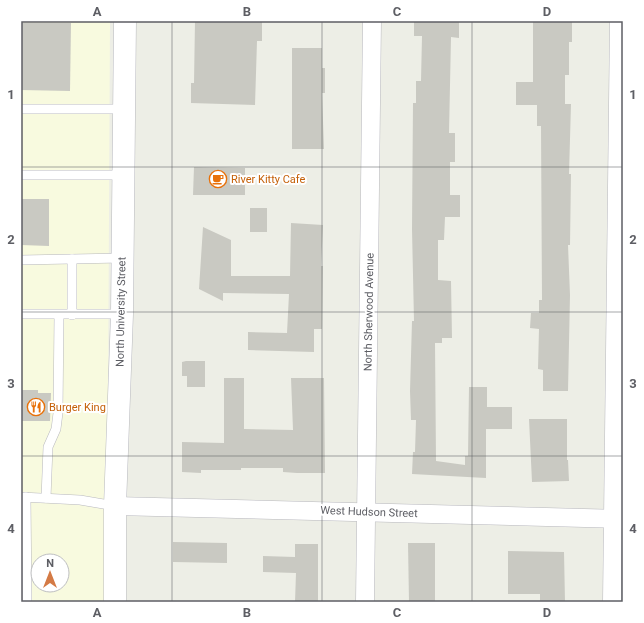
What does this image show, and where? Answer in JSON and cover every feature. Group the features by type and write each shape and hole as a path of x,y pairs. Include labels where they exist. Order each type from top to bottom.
{"main road":[{"name":"North University Street","path":"115,602 115,506 122,314 125,21"}],"street":[{"name":"North Sherwood Avenue","path":"365,602 372,21"},
{"path":"612,602 619,519 619,21"},
{"name":"West Hudson Street","path":"115,506 619,519"}],"lane":[{"path":"21,109 124,110"},
{"path":"21,175 123,175"},
{"path":"21,260 122,258"},
{"path":"72,259 72,315"},
{"path":"21,314 122,314"},
{"path":"46,498 48,447 56,429 58,413 59,315"},
{"path":"27,602 24,497 80,500 115,506"}],"shaded area":[{"path":"21,21 110,21 107,602 21,602"}],"building":[{"path":"195,21 262,21 262,41 257,41 255,105 191,103 191,83 194,83"},
{"path":"414,21 459,21 459,38 451,37 449,133 455,133 455,162 450,162 450,195 460,195 460,217 445,217 444,240 438,240 438,280 451,281 452,338 442,338 442,343 435,343 436,461 465,465 465,456 468,456 469,387 487,387 487,407 512,407 512,429 486,429 486,478 412,474 413,452 415,452 416,420 411,420 410,391 412,321 414,321 412,229 413,103 416,103 416,81 421,81 422,36 414,36"},
{"path":"533,21 572,22 572,42 569,42 569,75 565,75 565,104 571,104 569,174 571,174 570,245 568,245 570,295 568,391 543,391 543,370 538,369 539,329 530,328 531,313 539,313 539,300 542,300 541,126 537,126 537,105 516,105 516,82 533,82"},
{"path":"21,23 71,23 70,91 21,90"},
{"path":"292,48 322,48 322,68 325,68 325,93 322,93 324,149 292,149"},
{"path":"194,167 245,168 245,195 193,195"},
{"path":"21,199 49,199 49,246 21,245"},
{"path":"250,208 267,208 267,232 250,232"},
{"path":"291,223 323,225 321,266 323,266 322,329 314,329 314,352 248,350 248,332 287,333 289,294 223,293 223,301 199,289 203,227 231,240 231,276 290,276"},
{"path":"205,361 205,387 187,387 187,376 182,376 182,362"},
{"path":"224,378 244,378 244,429 293,430 291,378 324,378 325,473 283,472 283,468 201,470 201,473 182,472 182,442 224,443"},
{"name":"Burger King","path":"21,390 38,390 38,393 51,393 50,421 21,421"},
{"path":"529,419 567,419 567,460 569,481 532,482"},
{"path":"173,542 227,543 227,563 173,562"},
{"path":"408,543 435,543 435,602 409,602"},
{"path":"295,544 318,544 318,602 295,602 296,573 263,572 263,556 295,557"},
{"path":"508,551 564,552 565,602 540,602 540,594 508,594"}],"place":[{"name":"River Kitty Cafe","path":"218,179"},
{"name":"Burger King","path":"36,407"}]}
